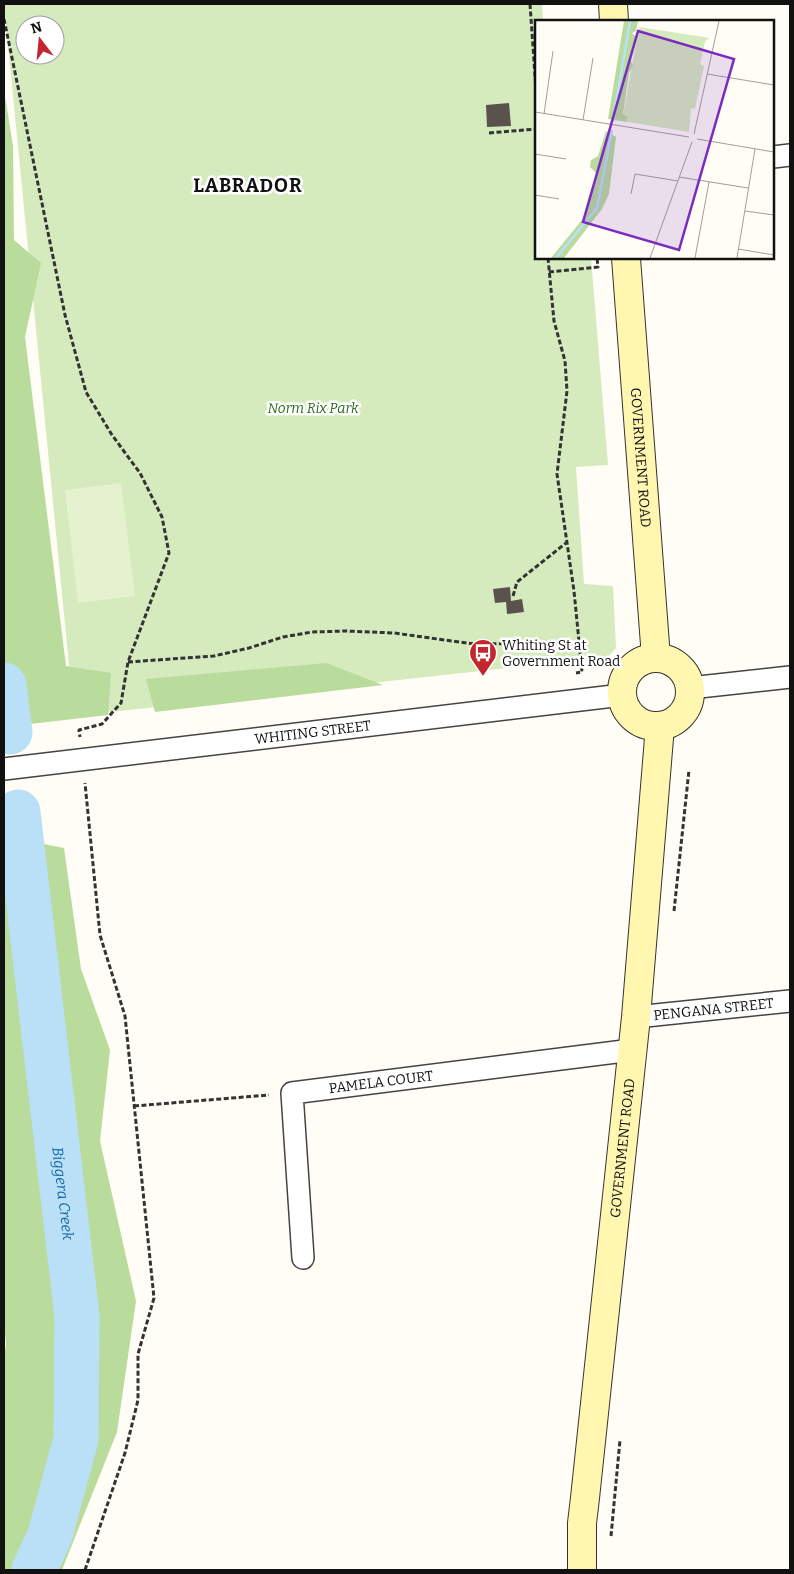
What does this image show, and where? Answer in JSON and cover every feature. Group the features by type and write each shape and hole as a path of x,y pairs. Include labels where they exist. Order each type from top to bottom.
{"main road":[{"path":"613,4 614,20"},
{"name":"GOVERNMENT ROAD","path":"626,259 656,658"},
{"path":"656,658 668,660 679,666 686,676 690,688 689,701 683,713 673,722 660,726 639,722 625,706 622,695 623,684 635,665 645,660 656,658"},
{"name":"GOVERNMENT ROAD","path":"582,1570 582,1523 636,1018 660,726"}],"street":[{"path":"774,157 790,155"},
{"path":"690,688 790,677"},
{"name":"WHITING STREET","path":"4,769 622,695"},
{"name":"PENGANA STREET","path":"636,1018 790,1001"},
{"name":"PAMELA COURT","path":"292,1093 632,1050"},
{"path":"292,1093 304,1258"}],"path":[{"path":"530,4 535,76"},
{"path":"4,19 65,315 86,392 112,435 140,473 162,517 169,553 128,662 121,703 102,724 80,730 80,738"},
{"path":"489,133 535,129"},
{"path":"548,259 554,321 565,361 567,392 557,474 574,591 582,672 576,673"},
{"path":"549,272 598,267 597,259"},
{"path":"514,596 517,582 566,543"},
{"path":"128,662 214,656 249,648 283,637 312,632 394,633 474,644 578,643"},
{"path":"84,1570 125,1453 138,1400 138,1354 154,1298 125,1016 100,935 85,781"},
{"path":"134,1106 292,1093"}],"green space":[{"name":"Norm Rix Park","path":"4,4 542,4 543,20 535,20 535,259 591,259 608,465 576,467 584,584 613,586 616,648 608,657 74,716"},
{"path":"4,90 13,146 14,240 41,263 25,337 66,666 111,673 108,715 4,727"},
{"path":"121,483 135,596 78,603 65,490"},
{"path":"326,663 383,685 155,712 146,679"},
{"path":"4,836 64,848 81,969 110,1050 100,1141 136,1301 117,1432 62,1570 4,1570 4,1356 6,1345 4,1321"}],"building":[{"path":"509,103 511,126 487,127 486,105"},
{"path":"510,587 511,601 522,599 524,612 507,614 506,602 495,603 493,589"}],"waterway":[{"name":"Biggera Creek","path":"4,685 10,732"},
{"name":"Biggera Creek","path":"18,812 77,1316 76,1439 50,1535 34,1570"}],"place":[{"name":"Whiting St at Government Road","path":"483,677"}],"district":[{"name":"LABRADOR","path":"248,185"}]}
